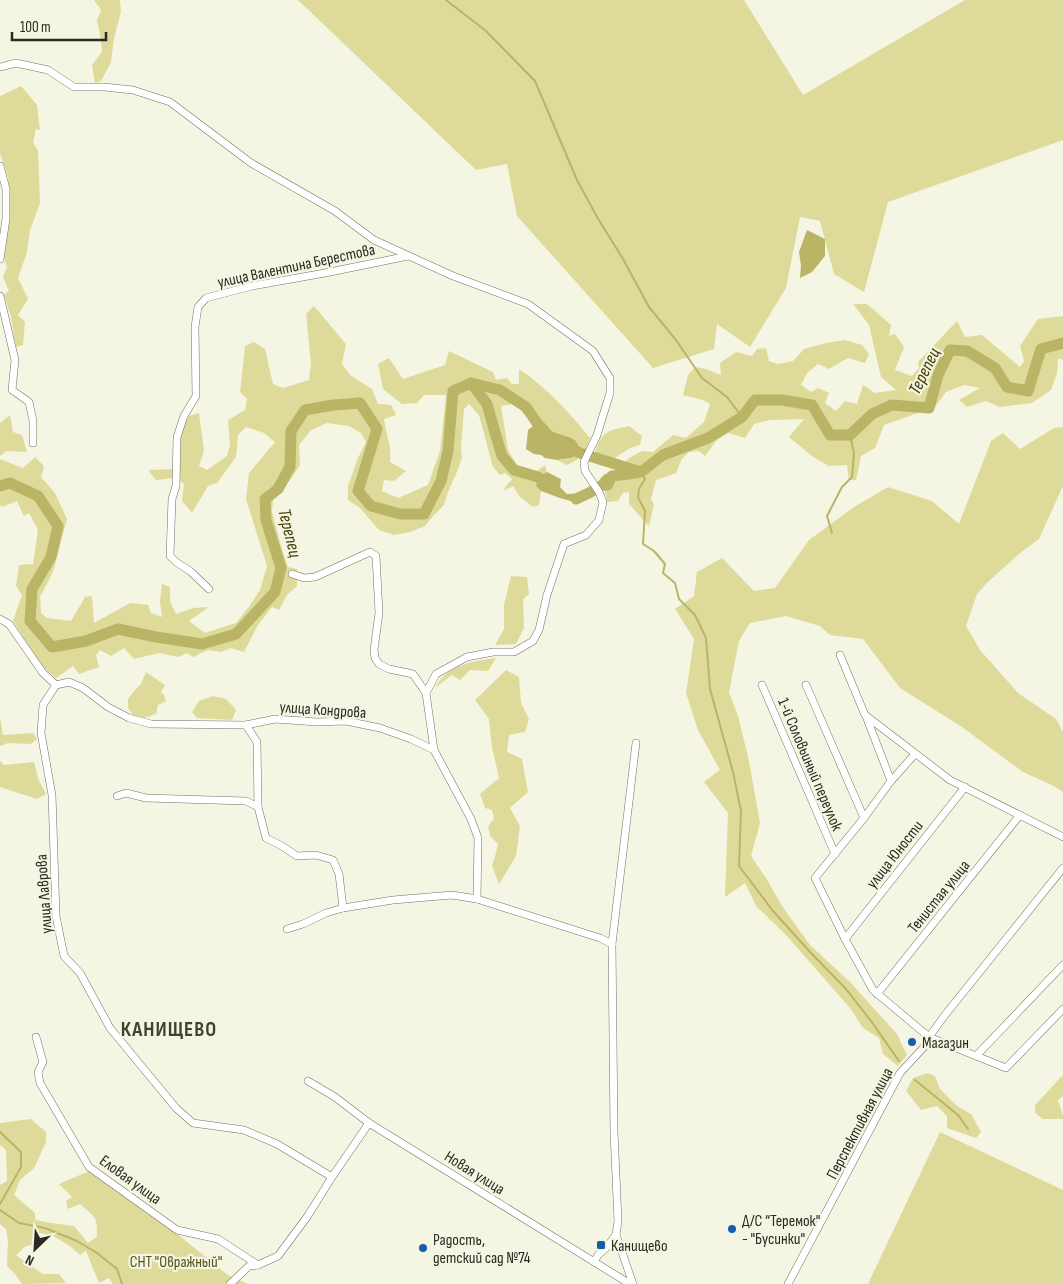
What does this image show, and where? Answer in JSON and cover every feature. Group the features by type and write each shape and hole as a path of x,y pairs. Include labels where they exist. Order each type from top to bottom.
{"street":[{"path":"0,67 16,63 48,70 74,87 104,87 133,90 170,102 251,163 335,211 374,240 453,276 528,304 593,351 610,378 610,393 584,462 585,472 604,502 599,520 586,535 564,544 547,595 539,630 532,642 514,652 493,652 466,657 436,674 426,693"},
{"path":"0,166 6,189 6,219 0,259"},
{"name":"улица Валентина Берестова","path":"209,589 170,556 172,498 176,486 177,437 184,416 196,396 195,327 198,307 206,298 252,286 408,256"},
{"path":"0,296 15,360 12,390 29,402 33,421 33,444"},
{"path":"292,574 304,578 315,577 370,552 376,556 379,612 374,650 375,658 379,664 390,669 413,674 426,693 434,750 471,819 478,838 477,899"},
{"path":"0,619 9,624 43,673 56,685"},
{"path":"840,655 891,781"},
{"name":"улица Кондрова","path":"56,685 69,682 83,688 108,707 129,718 151,724 246,725 275,719 317,722 346,721 380,728 411,739 434,750"},
{"name":"улица Лаврова","path":"56,685 42,705 41,733 52,795 56,916 64,956 80,973 110,1028 176,1108 193,1123 244,1130 277,1144 332,1177"},
{"name":"1-й Соловьиный переулок","path":"762,685 835,854"},
{"path":"806,685 864,818"},
{"path":"865,715 950,780 1063,837"},
{"path":"246,725 258,742 258,807 266,838 297,856 316,855 333,860 339,874 343,908"},
{"path":"633,1284 616,1235 618,1221 614,1132 612,944 636,743"},
{"path":"915,754 891,781 864,818 815,878 873,990 929,1037 1006,1068 1063,1008"},
{"name":"улица Юности","path":"845,939 965,787"},
{"path":"116,796 126,793 146,798 246,801 258,807"},
{"name":"Тенистая улица","path":"877,994 1020,815"},
{"name":"Перспективная улица","path":"788,1284 900,1073 924,1047 945,1015 1063,868"},
{"path":"288,929 343,908 393,900 452,895 477,899 600,938 612,944"},
{"path":"976,1056 1063,965"},
{"name":"Еловая улица","path":"36,1037 43,1062 38,1072 40,1084 89,1167 177,1230 218,1239 258,1265"},
{"name":"Новая улица","path":"308,1081 334,1097 369,1123 630,1284"},
{"path":"230,1284 250,1266 258,1265 278,1256 307,1217 369,1123"},
{"path":"594,1262 616,1235"}],"green space":[{"path":"94,0 120,0 121,12 114,38 111,62 101,81 95,83 92,65 102,52 97,20 101,10"},
{"path":"298,0 744,0 803,95 965,0 1063,0 1063,140 888,202 864,292 834,274 820,221 800,217 786,288 750,347 717,324 714,349 653,368 517,216 507,164 476,170"},
{"path":"21,86 37,105 40,130 36,129 33,142 38,151 40,203 30,230 27,252 18,278 28,299 18,315 25,322 23,345 16,347 11,317 4,295 9,291 3,277 7,267 3,256 10,218 8,177 0,153 0,96"},
{"path":"853,304 867,304 891,325 889,336 895,334 904,347 895,370 912,376 919,368 918,362 957,321 965,337 982,335 1020,367 1024,361 1020,346 1038,319 1063,316 1063,360 1058,358 1057,373 1051,390 1032,403 1000,407 986,401 967,407 959,400 980,388 964,385 946,392 935,407 884,425 875,448 861,456 856,480 849,480 847,465 829,466 813,457 789,437 804,419 770,420 754,424 745,438 728,433 716,441 705,456 699,451 689,452 682,459 676,473 656,480 651,499 654,504 649,526 629,504 629,492 623,493 618,501 607,502 605,491 611,490 616,471 629,458 642,451 653,452 673,435 686,438 704,422 710,404 700,399 683,395 688,375 695,367 721,375 720,363 736,352 752,356 757,349 766,348 769,361 778,364 793,361 804,349 845,340 862,345 869,354 865,363 848,358 829,369 818,364 807,373 801,385 811,392 818,388 829,393 825,403 836,411 845,401 857,404 863,385 875,393 896,390 881,377 869,325"},
{"path":"314,306 346,344 342,364 350,375 372,389 378,404 391,405 396,415 384,419 390,446 390,462 406,471 394,481 384,480 382,491 398,498 428,485 440,451 446,395 424,395 417,403 402,404 383,389 378,364 389,358 403,379 445,365 449,351 493,372 496,380 507,378 512,384 519,384 519,369 557,401 590,438 584,452 580,457 567,465 557,460 569,459 574,439 553,432 545,424 531,422 513,404 501,406 508,450 517,465 537,471 545,465 547,472 538,477 536,486 541,491 539,505 533,507 520,497 513,486 503,491 512,479 505,473 500,475 493,467 479,415 469,404 464,409 462,458 444,505 425,526 410,532 394,535 379,530 360,508 348,500 348,486 366,442 361,433 349,426 327,423 311,430 299,445 300,465 273,501 272,512 288,567 297,569 297,586 287,595 279,610 272,607 258,625 244,652 231,648 221,652 208,650 193,657 187,653 178,657 159,653 134,659 124,648 111,656 100,650 96,655 99,667 79,674 73,666 56,678 42,666 13,621 22,595 16,586 19,565 33,564 38,530 29,513 24,516 17,501 2,507 0,505 0,459 23,468 35,457 44,466 41,477 55,493 67,519 53,572 40,597 41,613 47,618 71,621 85,597 92,596 94,623 130,603 148,605 151,613 162,617 160,602 162,584 170,587 170,601 176,614 193,608 209,607 189,621 205,633 236,623 260,590 267,566 246,499 249,473 275,442 264,433 246,427 238,435 236,457 217,483 208,486 192,513 182,501 184,484 175,478 156,480 148,470 175,469 182,428 189,416 199,413 204,451 199,466 207,470 227,456 230,444 228,420 245,410 247,399 240,392 245,346 254,342 265,349 273,384 283,388 309,380 311,363 306,314"},
{"path":"10,415 13,432 22,435 27,452 6,451 0,456 0,423"},
{"path":"629,426 642,436 640,445 630,448 602,466 594,462 597,446 601,438 612,430"},
{"path":"1063,427 1063,486 1039,539 1020,553 977,594 966,626 980,650 1018,693 1056,719 1063,732 1063,792 1023,772 962,727 900,688 863,639 830,635 820,626 786,616 750,623 739,641 729,692 738,716 749,761 760,823 751,856 782,906 810,945 850,982 897,1034 907,1055 898,1066 883,1054 879,1038 863,1028 850,1008 785,934 756,906 745,883 725,897 728,813 704,782 720,770 698,730 686,693 694,639 675,609 694,596 697,572 722,558 754,591 775,588 809,540 854,507 888,487 932,501 959,524 991,441 1003,433 1020,449 1054,428"},
{"path":"511,576 527,577 529,594 523,599 524,628 516,644 495,645 504,629 504,605"},
{"path":"496,658 488,671 470,670 460,680 452,675 435,688 440,680 453,669 469,663"},
{"path":"506,670 519,677 521,703 529,719 525,732 509,735 507,752 522,759 528,792 510,808 520,826 516,856 499,884 492,866 498,844 490,836 488,827 494,818 492,810 485,808 480,794 499,778 492,747 489,719 475,700"},
{"path":"146,672 165,685 161,692 166,701 158,705 156,714 144,718 133,715 128,708 128,699 141,684"},
{"path":"213,696 226,699 236,710 232,720 197,718 192,712 199,701"},
{"path":"0,717 3,735 33,733 37,739 31,744 8,743 0,746"},
{"path":"0,761 4,765 34,762 39,781 46,794 37,799 0,787"},
{"path":"928,1073 935,1076 940,1089 957,1106 971,1114 981,1132 976,1138 947,1128 947,1116 937,1106 921,1110 906,1091 913,1078"},
{"path":"1063,1075 1063,1096 1058,1100 1063,1119 1043,1119 1035,1113 1035,1105"},
{"name":"СНТ \"Овражный\"","path":"31,1119 46,1132 46,1142 34,1168 20,1180 14,1195 35,1213 35,1220 74,1226 88,1243 97,1237 97,1225 94,1218 80,1204 68,1209 66,1201 72,1197 59,1184 89,1171 145,1208 228,1275 248,1284 113,1284 109,1278 99,1283 86,1251 80,1255 70,1246 53,1236 36,1232 32,1245 26,1246 16,1255 43,1274 59,1274 66,1283 22,1284 7,1266 8,1241 6,1229 0,1224 0,1185 7,1181 6,1150 0,1145 0,1123"},
{"path":"940,1132 1063,1190 1063,1284 868,1284"}],"shaded area":[{"path":"807,230 825,239 825,256 812,272 800,278 799,252"},
{"path":"537,423 545,424 553,431 575,440 580,453 571,458 557,460 545,458 526,449 528,430"},
{"path":"547,472 561,479 560,487 567,494 589,493 585,501 574,502 541,491 536,486 538,477"},
{"path":"605,474 612,476 615,482 611,490 605,491 599,483"}],"waterway":[{"path":"446,0 486,31 535,81 577,180 649,307 676,340 702,378 727,397 742,417"},
{"name":"Терепец","path":"568,447 580,453 641,472 663,455 708,438 742,417 755,400 782,400 812,405 830,435 850,435 872,414 892,405 929,408 938,375 950,350 967,351 995,368 1007,387 1028,391 1041,349 1063,343"},
{"name":"Терепец","path":"471,383 487,404 502,456 514,470 538,477 549,486"},
{"name":"Терепец","path":"0,486 10,483 38,496 58,526 51,557 32,589 30,621 52,647 86,641 118,629 202,644 236,634 275,592 281,568 266,520 265,499 278,489 290,467 291,431 305,410 360,403 377,429 358,491 371,506 400,514 424,514 441,481 448,451 453,391 471,383 500,390 526,407 546,433"},
{"path":"832,533 827,516 842,487 852,477 854,453 850,435"},
{"path":"641,472 645,479 639,489 638,497 645,511 643,544 654,551 665,564 663,573 675,583 679,599 695,615 706,638 710,689 733,772 741,811 739,866 773,911 846,989 899,1061"},
{"name":"Терепец","path":"576,499 601,486 612,476 636,473"},
{"path":"915,1080 958,1115 968,1129"},
{"path":"0,1132 21,1152 21,1167 0,1204"},
{"path":"0,1210 19,1223 45,1228 77,1241 97,1253 117,1269 122,1284"}],"place":[{"name":"Магазин","path":"912,1042"},
{"name":"Д/С “Теремок\" - \"Бусинки\"","path":"732,1229"},
{"name":"Канищево","path":"601,1245"},
{"name":"Радость, детский сад №74","path":"423,1248"}],"district":[{"name":"КАНИЩЕВО","path":"169,1029"}]}
